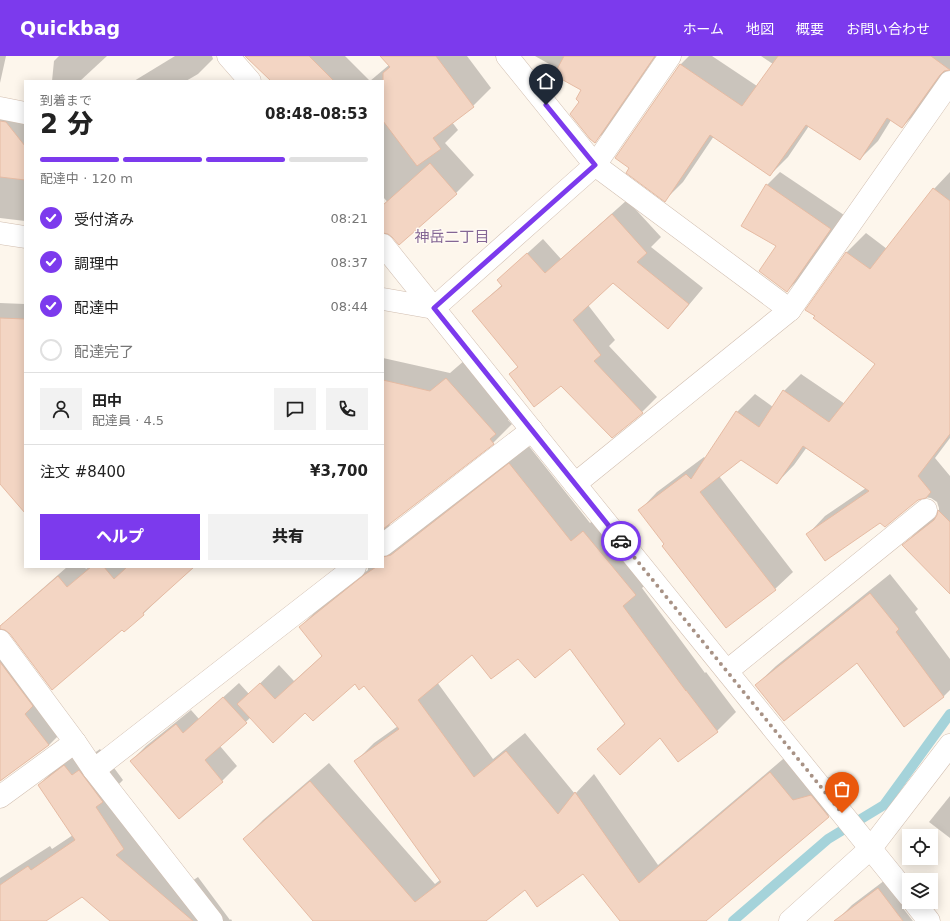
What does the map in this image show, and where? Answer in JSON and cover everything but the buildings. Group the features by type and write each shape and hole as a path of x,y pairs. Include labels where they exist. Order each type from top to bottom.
{"street":[{"path":"228,56 249,80"},
{"path":"507,56 595,165 790,310"},
{"path":"434,308 595,165 670,56"},
{"path":"575,484 790,310 950,82"},
{"path":"0,108 24,113"},
{"path":"0,233 24,237"},
{"path":"384,246 902,887"},
{"path":"384,299 434,308"},
{"path":"384,544 532,430"},
{"path":"727,671 926,510"},
{"path":"94,770 354,568"},
{"path":"0,641 94,770 212,921"},
{"path":"0,797 75,742"},
{"path":"790,921 871,848 950,744"},
{"path":"920,909 929,921"}],"waterway":[{"path":"733,921 828,839 884,805 950,714"}],"way so far":[{"path":"621,541 842,813"}],"district":[{"name":"神岳二丁目","path":"452,237"}],"route":[{"path":"546,105 595,165 434,308 621,541"}]}
